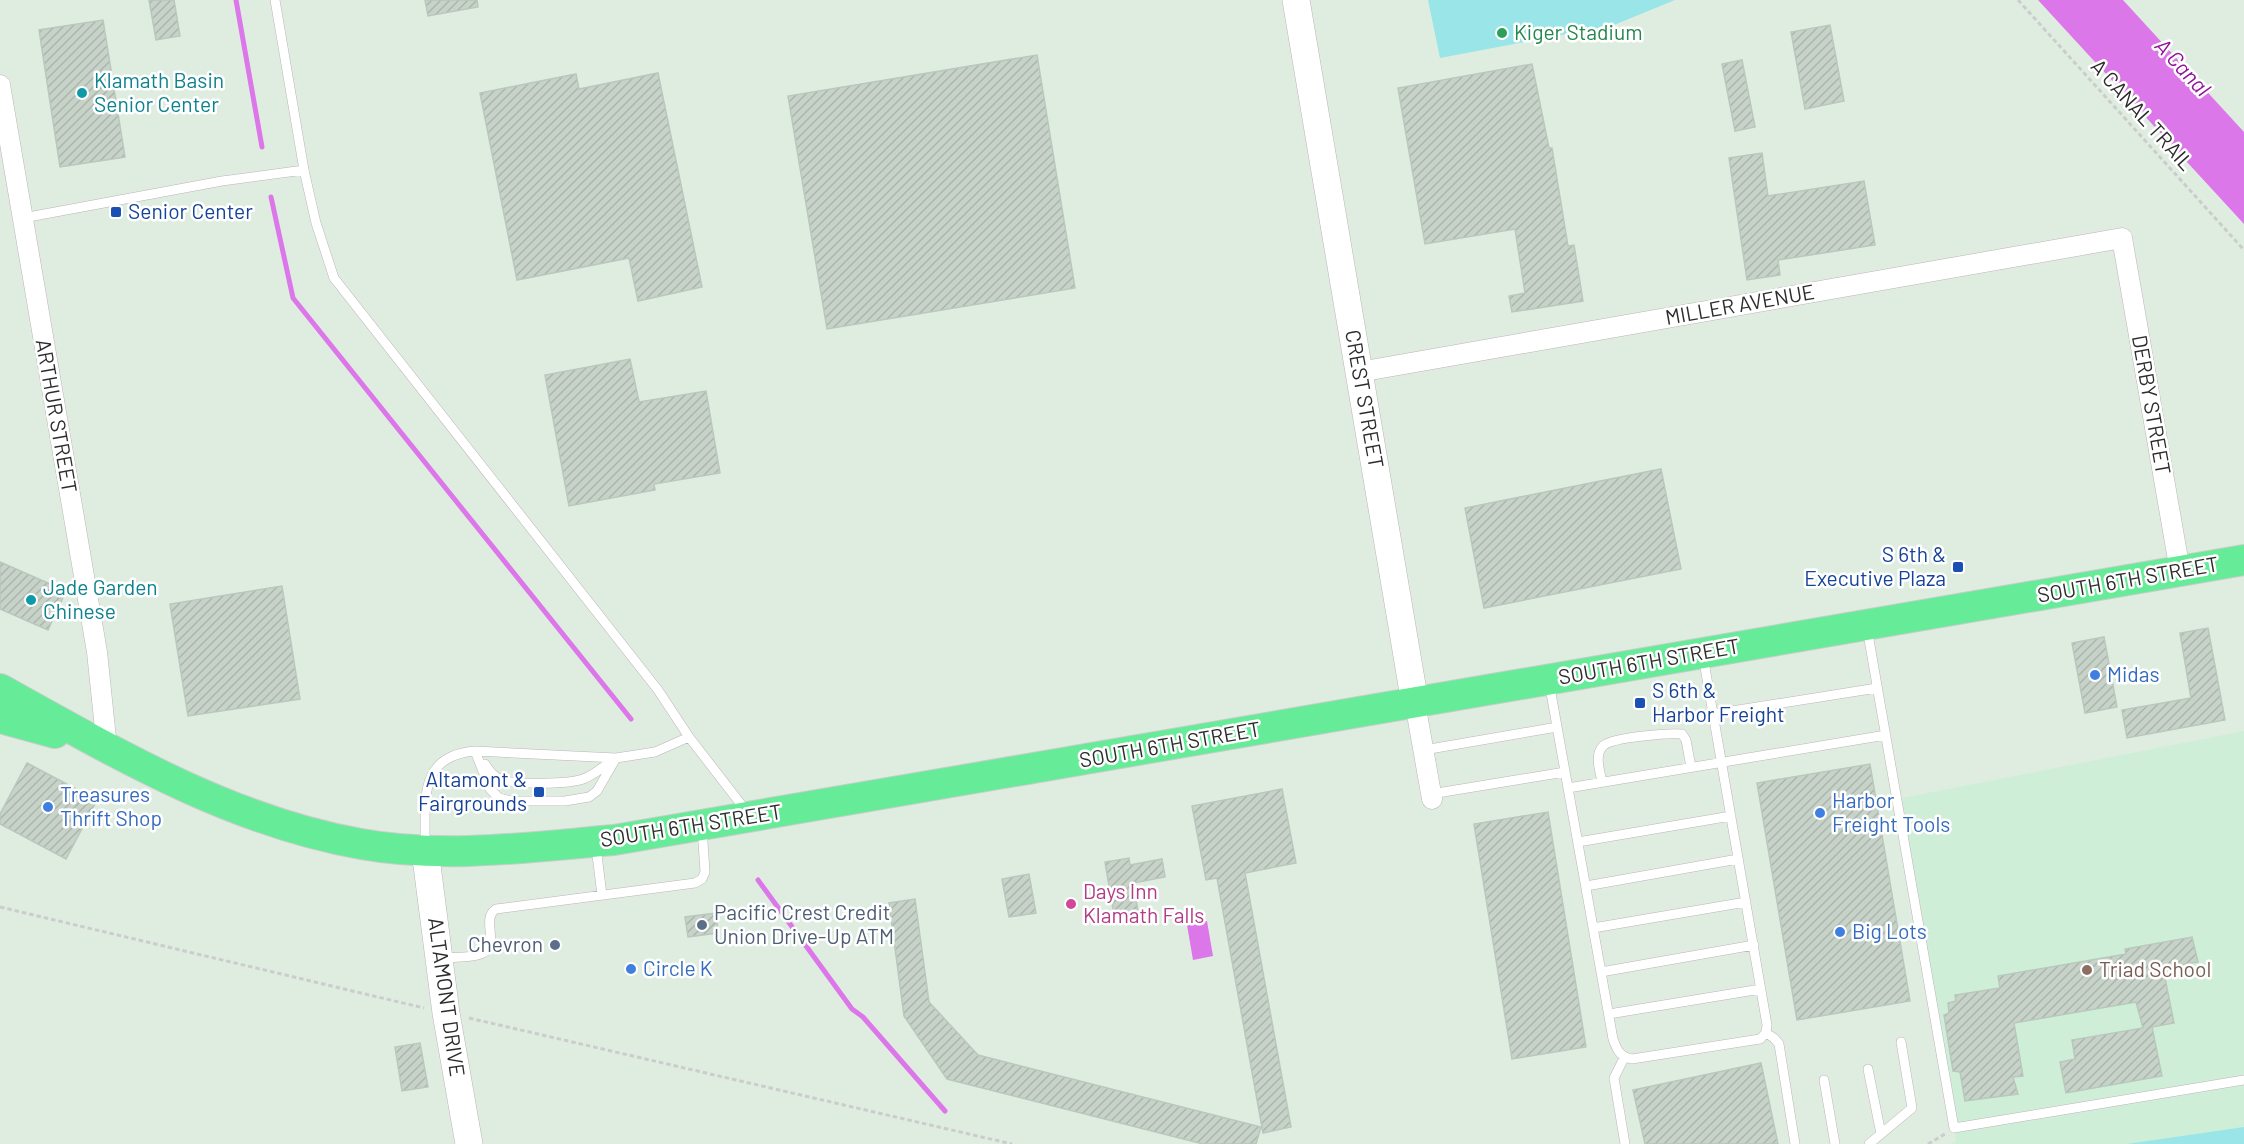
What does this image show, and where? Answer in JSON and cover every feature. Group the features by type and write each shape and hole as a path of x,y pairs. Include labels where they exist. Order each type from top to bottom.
{"main road":[{"name":"SOUTH 6TH STREET","path":"0,689 107,748 207,797 291,826 361,844 425,850 492,850 595,841 751,817 2244,560"},
{"name":"SOUTH 6TH STREET","path":"0,718 107,748"}],"street":[{"name":"CREST STREET","path":"1296,0 1432,796"},
{"name":"ARTHUR STREET","path":"0,85 97,652 107,748"},
{"name":"MILLER AVENUE","path":"1359,372 2122,238"},
{"name":"DERBY STREET","path":"2122,238 2180,571"},
{"name":"ALTAMONT DRIVE","path":"425,850 446,1013 470,1144"}],"lane":[{"path":"275,0 304,170 316,224 334,278 658,690 689,737 751,817"},
{"path":"22,218 222,181 304,170"},
{"path":"1866,625 1954,1128 2244,1080"},
{"path":"1549,680 1617,1051 1624,1058 1632,1059 1760,1039 1766,1033 1767,1024 1702,653"},
{"path":"1713,714 1877,688"},
{"path":"1424,750 1557,727"},
{"path":"1602,782 1598,756 1603,746 1612,741 1668,733 1682,734 1686,740 1691,767"},
{"path":"1568,788 1886,735"},
{"path":"425,850 426,786 433,772 444,760 458,752 476,750 616,758 655,752 689,737"},
{"path":"476,750 490,789 500,798 512,801 565,801 589,797 597,791 616,758"},
{"path":"476,750 490,772 500,780 512,782 580,780 593,775 616,758"},
{"path":"1432,796 1565,772"},
{"path":"1578,842 1731,816"},
{"path":"439,958 478,955 487,951 491,944 489,917 496,909 695,883 702,879 705,872 702,825"},
{"path":"595,841 602,895"},
{"path":"1586,886 1738,859"},
{"path":"1593,928 1746,902"},
{"path":"1601,972 1754,945"},
{"path":"1609,1014 1761,989"},
{"path":"1766,1033 1779,1044 1795,1144"},
{"path":"1869,1144 1912,1108 1901,1042"},
{"path":"1624,1058 1614,1078 1625,1144"},
{"path":"1868,1069 1881,1134"},
{"path":"1824,1080 1835,1144"}],"path":[{"name":"A CANAL TRAIL","path":"2018,0 2244,250"},
{"path":"0,907 1012,1144"},
{"path":"1928,1144 1954,1128"}],"shaded area":[{"name":"Kiger Stadium","path":"1428,0 1675,0 1614,25 1440,58"},
{"name":"Triad School","path":"2244,731 2244,1144 1950,1144 1956,1141 1902,798"},
{"path":"2244,1127 2244,1144 2127,1144"}],"water":[{"name":"A Canal","path":"2038,0 2123,0 2244,132 2244,224"},
{"path":"1207,921 1213,956 1193,960 1187,925"}],"building":[{"path":"149,0 174,0 180,36 156,40"},
{"path":"425,0 477,0 478,7 428,16"},
{"name":"Klamath Basin Senior Center","path":"103,20 125,157 60,167 39,30"},
{"path":"1830,25 1844,101 1805,109 1791,32"},
{"path":"1037,55 1075,288 827,329 788,96"},
{"path":"1742,60 1755,127 1735,131 1722,64"},
{"path":"1532,64 1549,148 1552,148 1568,246 1574,245 1583,301 1512,312 1509,296 1525,293 1515,229 1425,244 1398,88"},
{"path":"658,73 702,287 638,301 629,258 517,280 480,93 576,74 579,89"},
{"path":"1762,153 1768,196 1864,181 1875,245 1778,260 1780,275 1747,280 1729,158"},
{"path":"630,359 639,402 706,391 720,473 654,484 655,490 569,506 545,375"},
{"path":"1661,469 1681,569 1484,608 1465,508"},
{"name":"Jade Garden Chinese","path":"0,562 66,591 48,630 0,609"},
{"path":"282,586 300,699 188,716 170,604"},
{"path":"2208,628 2225,720 2127,738 2122,710 2191,698 2180,633"},
{"name":"Midas","path":"2104,637 2117,707 2085,713 2072,643"},
{"name":"Treasures Thrift Shop","path":"27,763 97,800 66,859 0,824 0,814"},
{"name":"Big Lots","path":"1870,764 1910,1001 1797,1020 1757,783"},
{"path":"1282,789 1296,863 1245,873 1291,1127 1263,1133 1217,878 1206,880 1192,806"},
{"path":"1548,812 1586,1047 1512,1059 1474,824"},
{"path":"1129,858 1130,865 1162,859 1165,877 1133,883 1139,917 1115,921 1105,862"},
{"path":"1029,874 1036,913 1009,917 1002,879"},
{"path":"915,899 929,1002 978,1055 1261,1127 1256,1144 1203,1144 947,1079 904,1016 889,903"},
{"name":"Pacific Crest Credit Union Drive-Up ATM","path":"716,913 718,933 688,937 685,917"},
{"name":"Triad School","path":"2192,937 2198,962 2163,968 2174,1023 2152,1027 2162,1076 2066,1093 2060,1062 2075,1059 2072,1040 2143,1028 2136,1002 2014,1023 2023,1076 2013,1077 2018,1094 1965,1101 1960,1072 1953,1071 1944,1015 1949,1013 1948,1003 1956,1001 1955,995 2000,988 1998,976 2126,954 2125,949"},
{"path":"420,1043 428,1087 402,1091 395,1047"},
{"path":"1761,1063 1778,1144 1645,1144 1633,1090"}],"waterway":[{"path":"236,0 262,147"},
{"path":"271,197 293,298 631,719"},
{"path":"758,880 852,1009 863,1017 945,1111"}],"place":[{"name":"Kiger Stadium","path":"1502,33"},
{"name":"Klamath Basin Senior Center","path":"82,93"},
{"name":"Senior Center","path":"116,212"},
{"name":"S 6th & Executive Plaza","path":"1958,567"},
{"name":"Jade Garden Chinese","path":"31,600"},
{"name":"Midas","path":"2095,675"},
{"name":"S 6th & Harbor Freight","path":"1640,703"},
{"name":"Altamont & Fairgrounds","path":"539,792"},
{"name":"Treasures Thrift Shop","path":"48,807"},
{"name":"Harbor Freight Tools","path":"1820,813"},
{"name":"Days Inn Klamath Falls","path":"1071,904"},
{"name":"Pacific Crest Credit Union Drive-Up ATM","path":"702,925"},
{"name":"Big Lots","path":"1840,932"},
{"name":"Chevron","path":"555,945"},
{"name":"Circle K","path":"631,969"},
{"name":"Triad School","path":"2087,970"}]}
